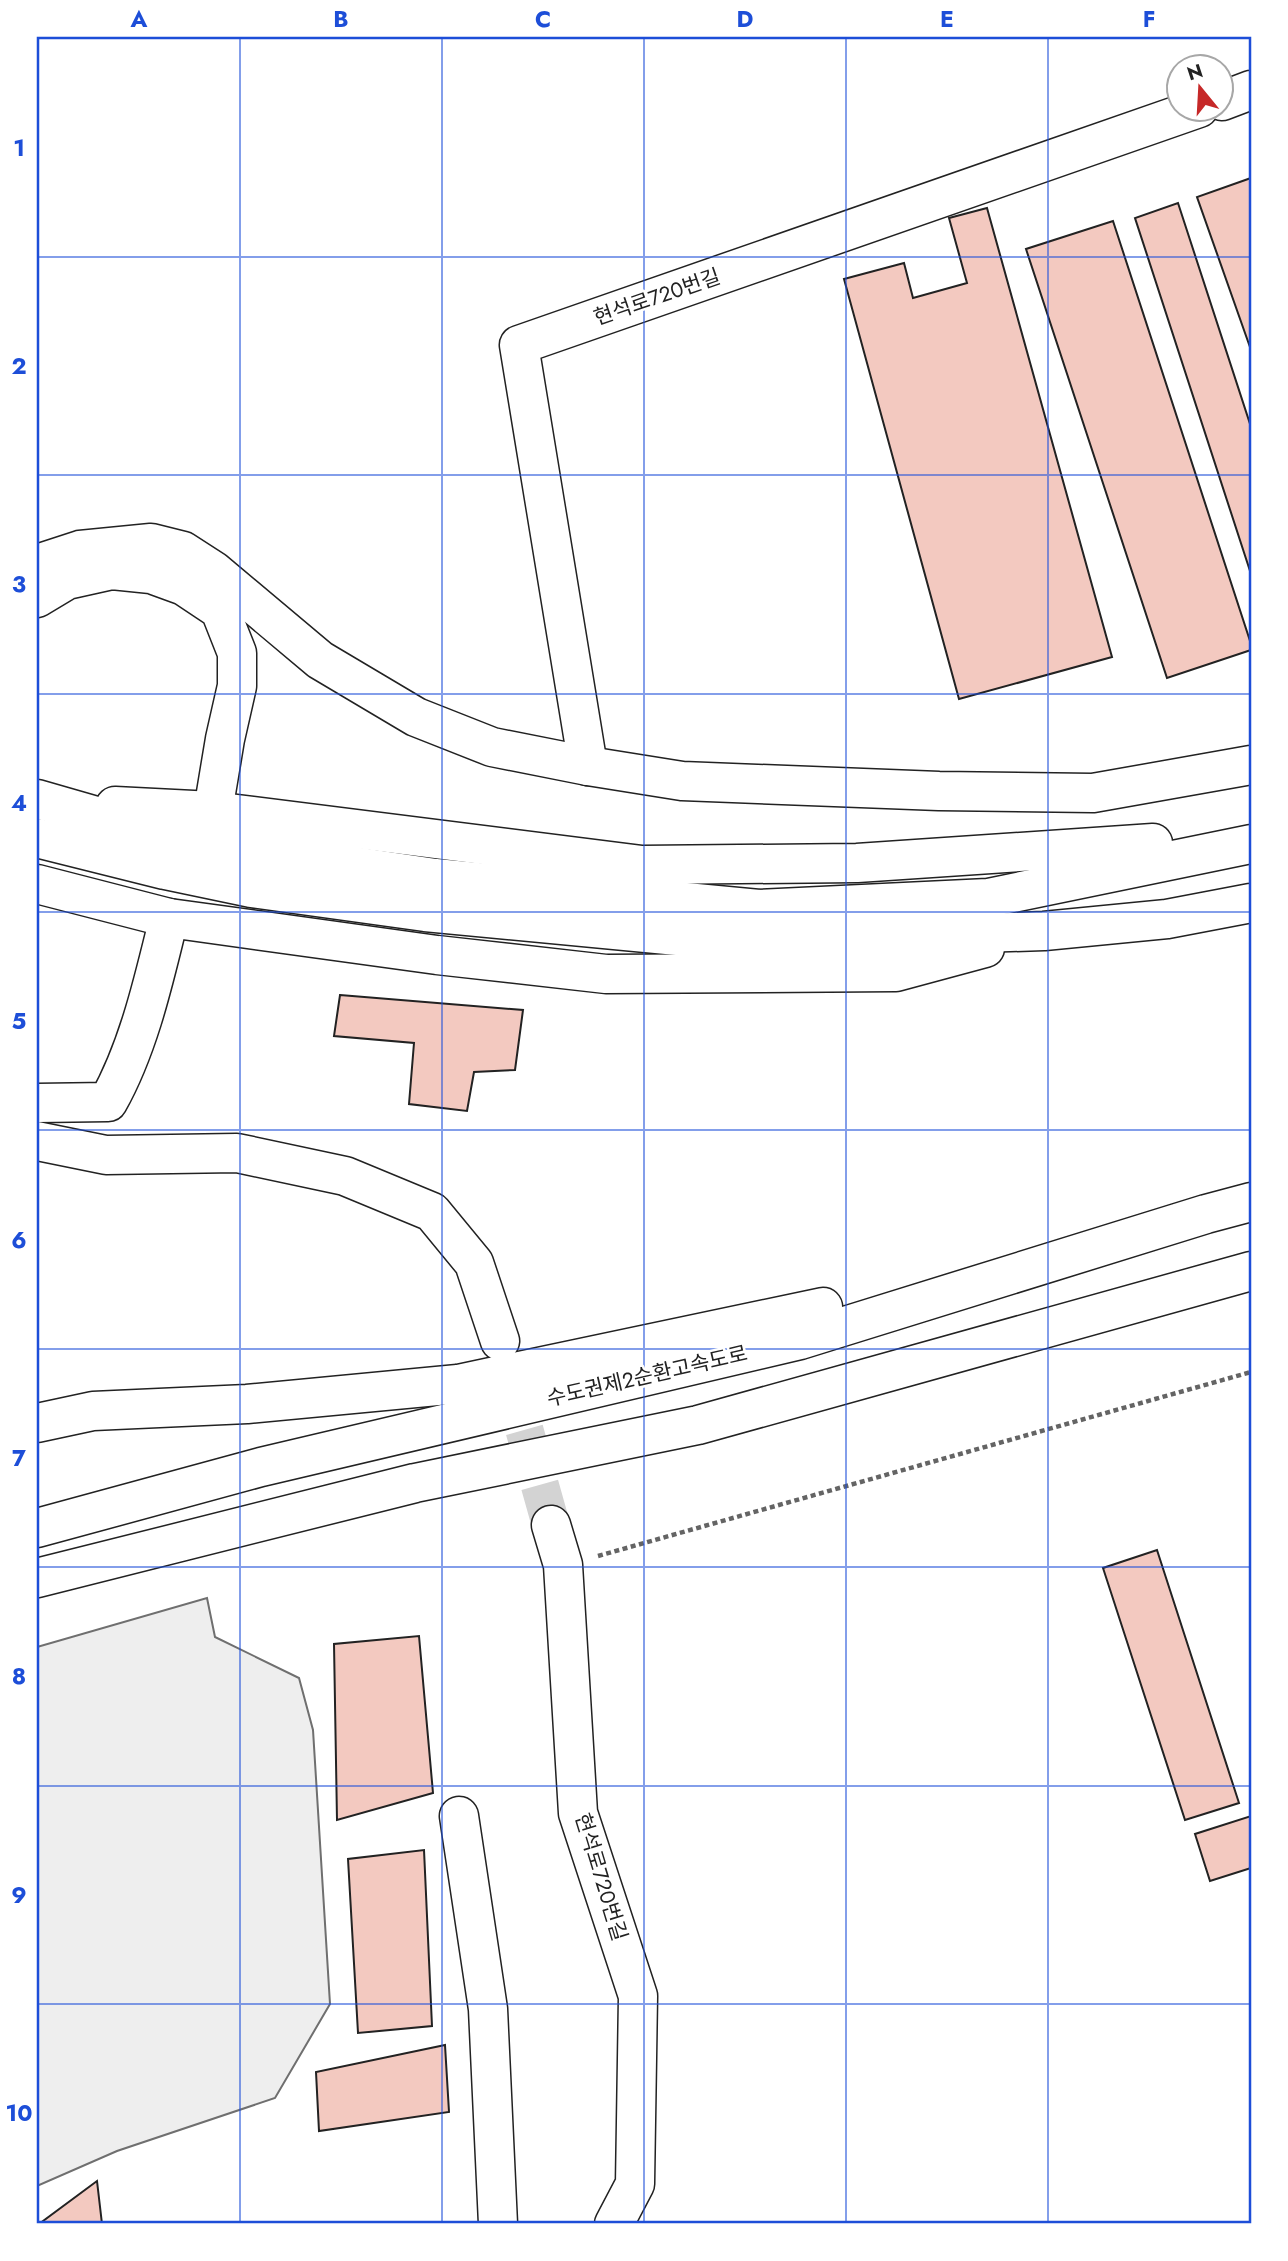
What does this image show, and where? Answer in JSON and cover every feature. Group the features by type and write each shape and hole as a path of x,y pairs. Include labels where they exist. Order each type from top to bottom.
{"main road":[{"name":"현석로720번길","path":"588,766 519,345 1166,120"},
{"path":"37,564 80,550 151,543 183,551 215,571 320,660 416,717 492,747 588,766 682,781 939,791 1093,793 1251,765"},
{"path":"37,598 67,580 112,570 151,573 184,586 220,610 237,653 237,685 225,739 214,811"},
{"path":"41,813 214,811 642,864 857,863 1172,842 1251,842"},
{"path":"41,813 183,841 435,878 759,908 988,898 1251,842"},
{"path":"41,813 165,870 251,888 425,912 730,941 1044,931 1167,919 1251,903"},
{"path":"37,884 169,918 437,955 606,974 895,972 1044,931"},
{"path":"37,1103 108,1101 122,1078 169,918"},
{"path":"37,1141 106,1155 237,1153 345,1176 432,1212 474,1263 500,1340"},
{"name":"수도권제2순환고속도로","path":"37,1528 261,1467 800,1340 1251,1202"},
{"path":"37,1423 93,1411 247,1404 458,1384 788,1315 1206,1214"},
{"path":"37,1578 415,1483 698,1424 1251,1271"},
{"name":"현석로720번길","path":"551,1525 563,1565 578,1813 638,1996 635,2184 614,2224"},
{"path":"459,1816 488,2009 498,2224"}],"path":[{"path":"563,1565 1251,1373"}],"shaded area":[{"path":"207,1598 215,1637 299,1678 313,1730 330,2004 275,2098 117,2151 37,2186 37,1647"}],"building":[{"path":"1251,178 1251,350 1197,197"},
{"path":"1178,203 1251,427 1251,574 1135,218"},
{"path":"987,208 1112,657 959,699 844,279 904,263 913,298 967,283 949,218"},
{"path":"1113,221 1251,644 1251,650 1167,678 1026,249"},
{"path":"340,995 523,1010 515,1070 474,1072 467,1111 409,1104 414,1043 334,1036"},
{"path":"1157,1550 1239,1803 1185,1820 1103,1568"},
{"path":"419,1636 433,1793 337,1820 334,1644"},
{"path":"1251,1816 1251,1868 1210,1881 1195,1834"},
{"path":"424,1850 432,2026 358,2033 348,1859"},
{"path":"445,2045 449,2112 319,2131 316,2072"},
{"path":"97,2181 102,2224 39,2224"}],"tunnel":[{"path":"509,1375 551,1525"}]}
